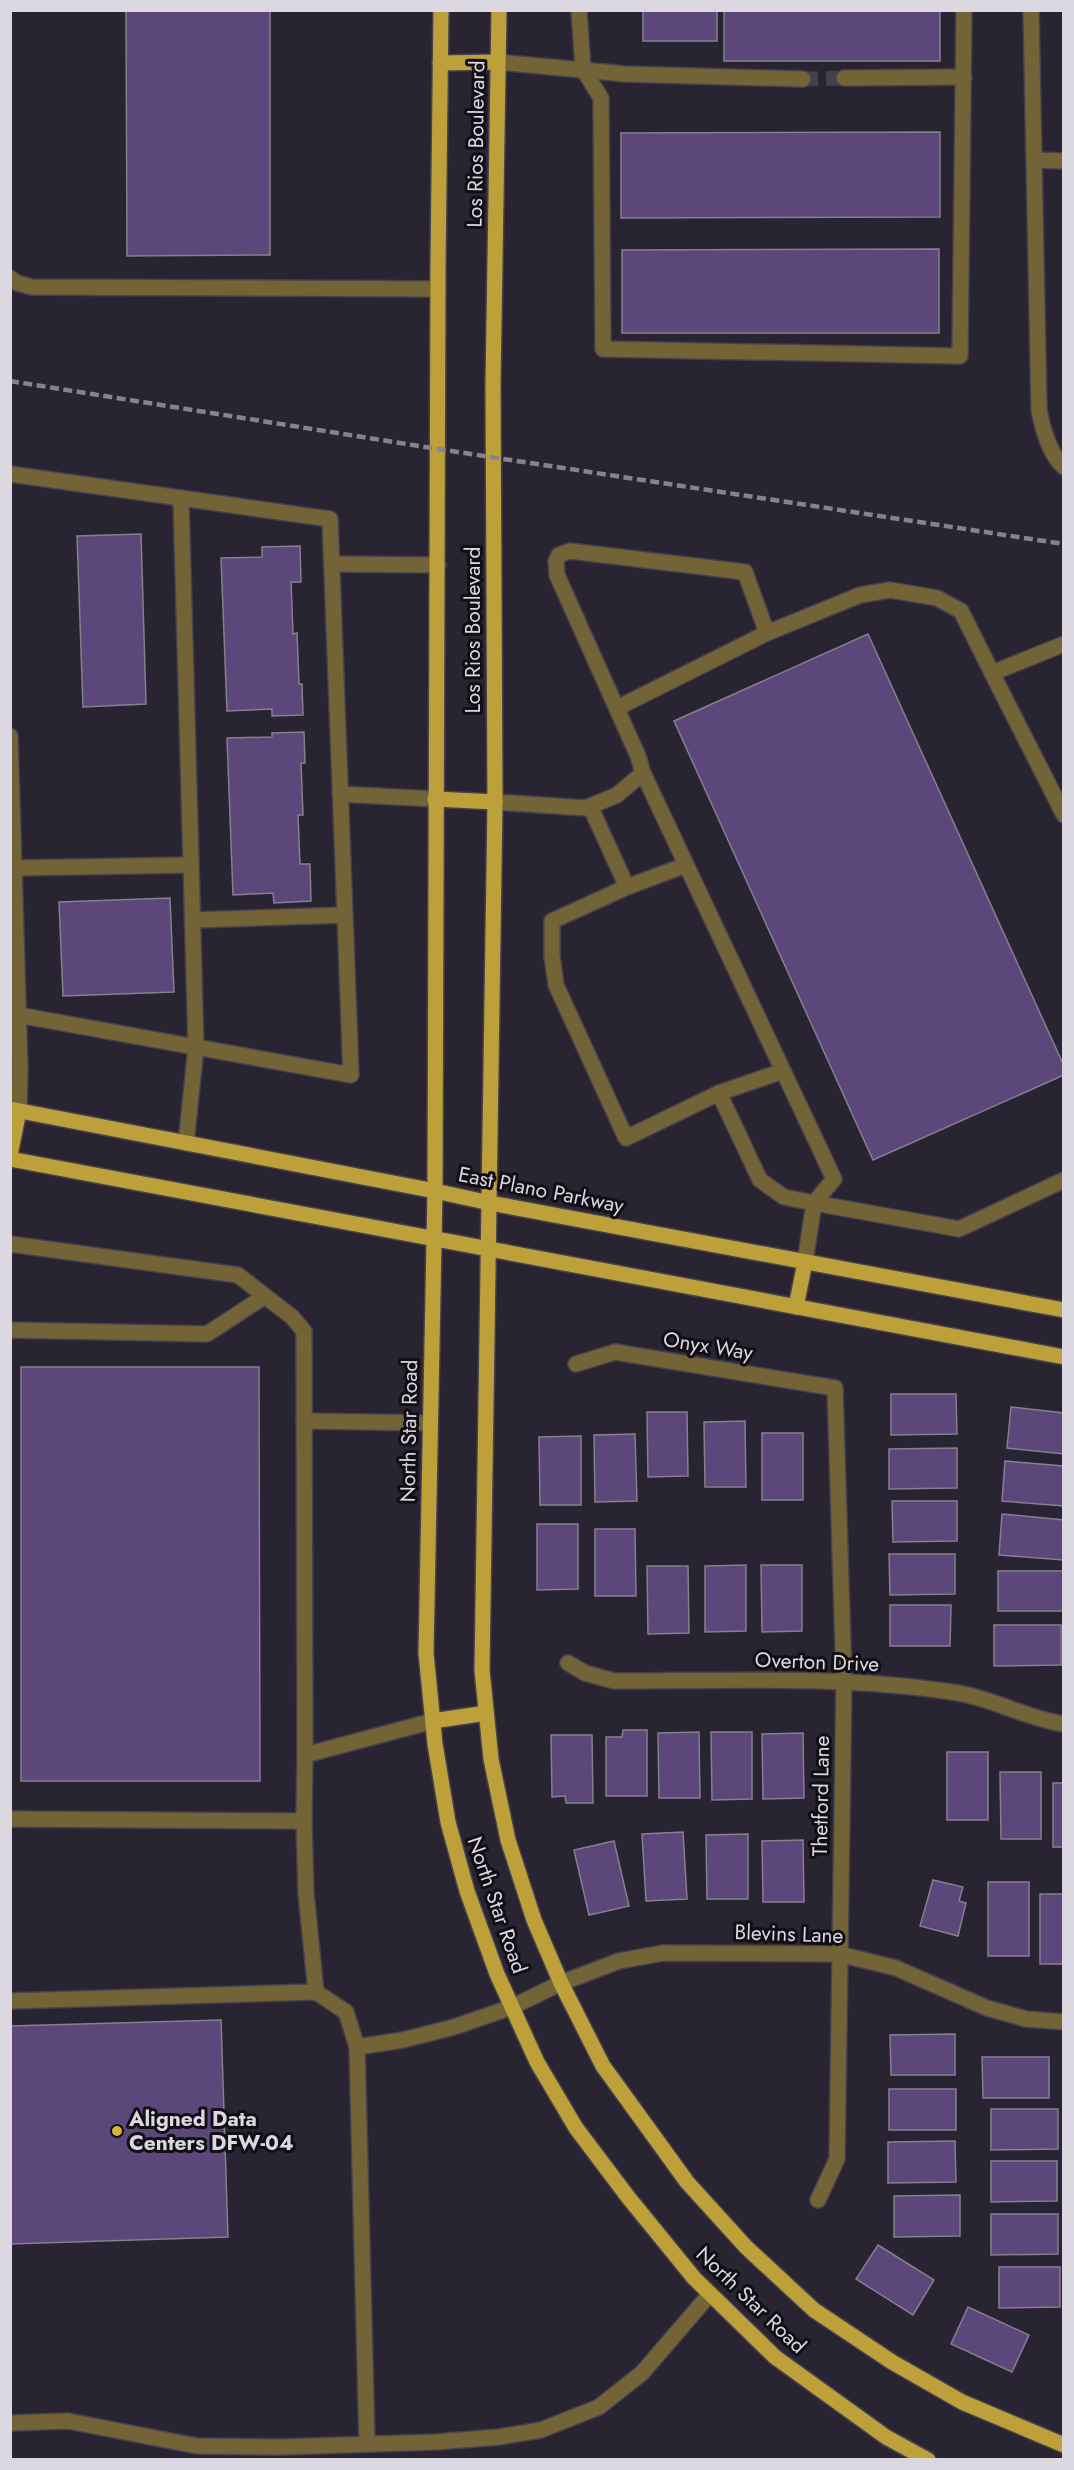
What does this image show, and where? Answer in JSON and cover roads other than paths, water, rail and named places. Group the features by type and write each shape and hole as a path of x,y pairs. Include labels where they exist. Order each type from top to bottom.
{"main road":[{"name":"Los Rios Boulevard","path":"435,1191 435,799 441,10"},
{"name":"Los Rios Boulevard","path":"489,1250 495,802 493,385 499,10"},
{"path":"440,63 498,62"},
{"path":"435,799 495,802"},
{"path":"15,1110 10,1157 489,1250 1064,1357"},
{"name":"East Plano Parkway","path":"15,1110 490,1203 1064,1311"},
{"name":"North Star Road","path":"435,1191 426,1653 448,1822 467,1891 497,1974 537,2062 576,2128 694,2278 775,2357 886,2437 927,2460"},
{"name":"North Star Road","path":"489,1250 482,1670 486,1713 491,1759 508,1840 534,1920 561,1983 603,2066 687,2182 746,2247 814,2310 892,2362 962,2402 1064,2445"},
{"path":"796,1307 805,1262"},
{"path":"433,1720 486,1713"}],"street":[{"path":"579,10 583,69 601,98 603,349 960,356 964,10"},
{"path":"1031,10 1039,411 1044,432 1059,463 1064,466"},
{"path":"498,62 625,74 803,79"},
{"path":"844,78 964,77"},
{"path":"1034,160 1064,161"},
{"path":"10,278 16,283 32,287 438,289"},
{"path":"10,474 330,519 351,1075 18,1015"},
{"path":"181,498 196,1047 186,1143"},
{"path":"767,633 745,572 570,551 559,555 556,561 558,574 638,756 643,773 834,1179 814,1203 805,1262"},
{"path":"332,564 438,565"},
{"path":"617,708 767,633 860,595 890,590 937,597 961,611 1064,815"},
{"path":"992,673 1064,644"},
{"path":"10,736 14,971 18,1015 15,1110"},
{"path":"495,802 586,808 618,795 643,773"},
{"path":"340,794 435,799"},
{"path":"590,806 627,887"},
{"path":"14,868 191,865"},
{"path":"686,865 627,887 552,921 552,956 556,985 626,1138 719,1094 783,1071"},
{"path":"193,920 345,915"},
{"path":"719,1094 760,1180 784,1197 959,1230 1064,1180"},
{"path":"10,1244 238,1275 292,1317 304,1330 304,1821 305,1875 316,1992"},
{"path":"10,1330 207,1334 265,1296"},
{"name":"Onyx Way","path":"576,1364 615,1352 835,1388"},
{"name":"Thetford Lane","path":"818,2200 837,2159 844,1680 835,1388"},
{"path":"304,1421 430,1423"},
{"name":"Overton Drive","path":"568,1663 585,1673 614,1681 844,1680 960,1694 1064,1724"},
{"path":"305,1755 433,1720"},
{"path":"10,1819 304,1821"},
{"name":"Blevins Lane","path":"357,2047 403,2040 454,2027 512,2007 561,1983 619,1961 663,1953 839,1954 896,1968 987,2008 1026,2019 1064,2022"},
{"path":"10,2001 316,1992 346,2012 357,2047 367,2443"},
{"path":"10,2423 68,2421 197,2446 282,2447 436,2442 499,2437 541,2430 599,2408 642,2373 710,2294"}],"tunnel":[{"path":"803,79 844,78"}],"railway":[{"path":"10,381 1064,544"}],"place":[{"name":"Aligned Data Centers DFW-04","path":"117,2131"}]}
